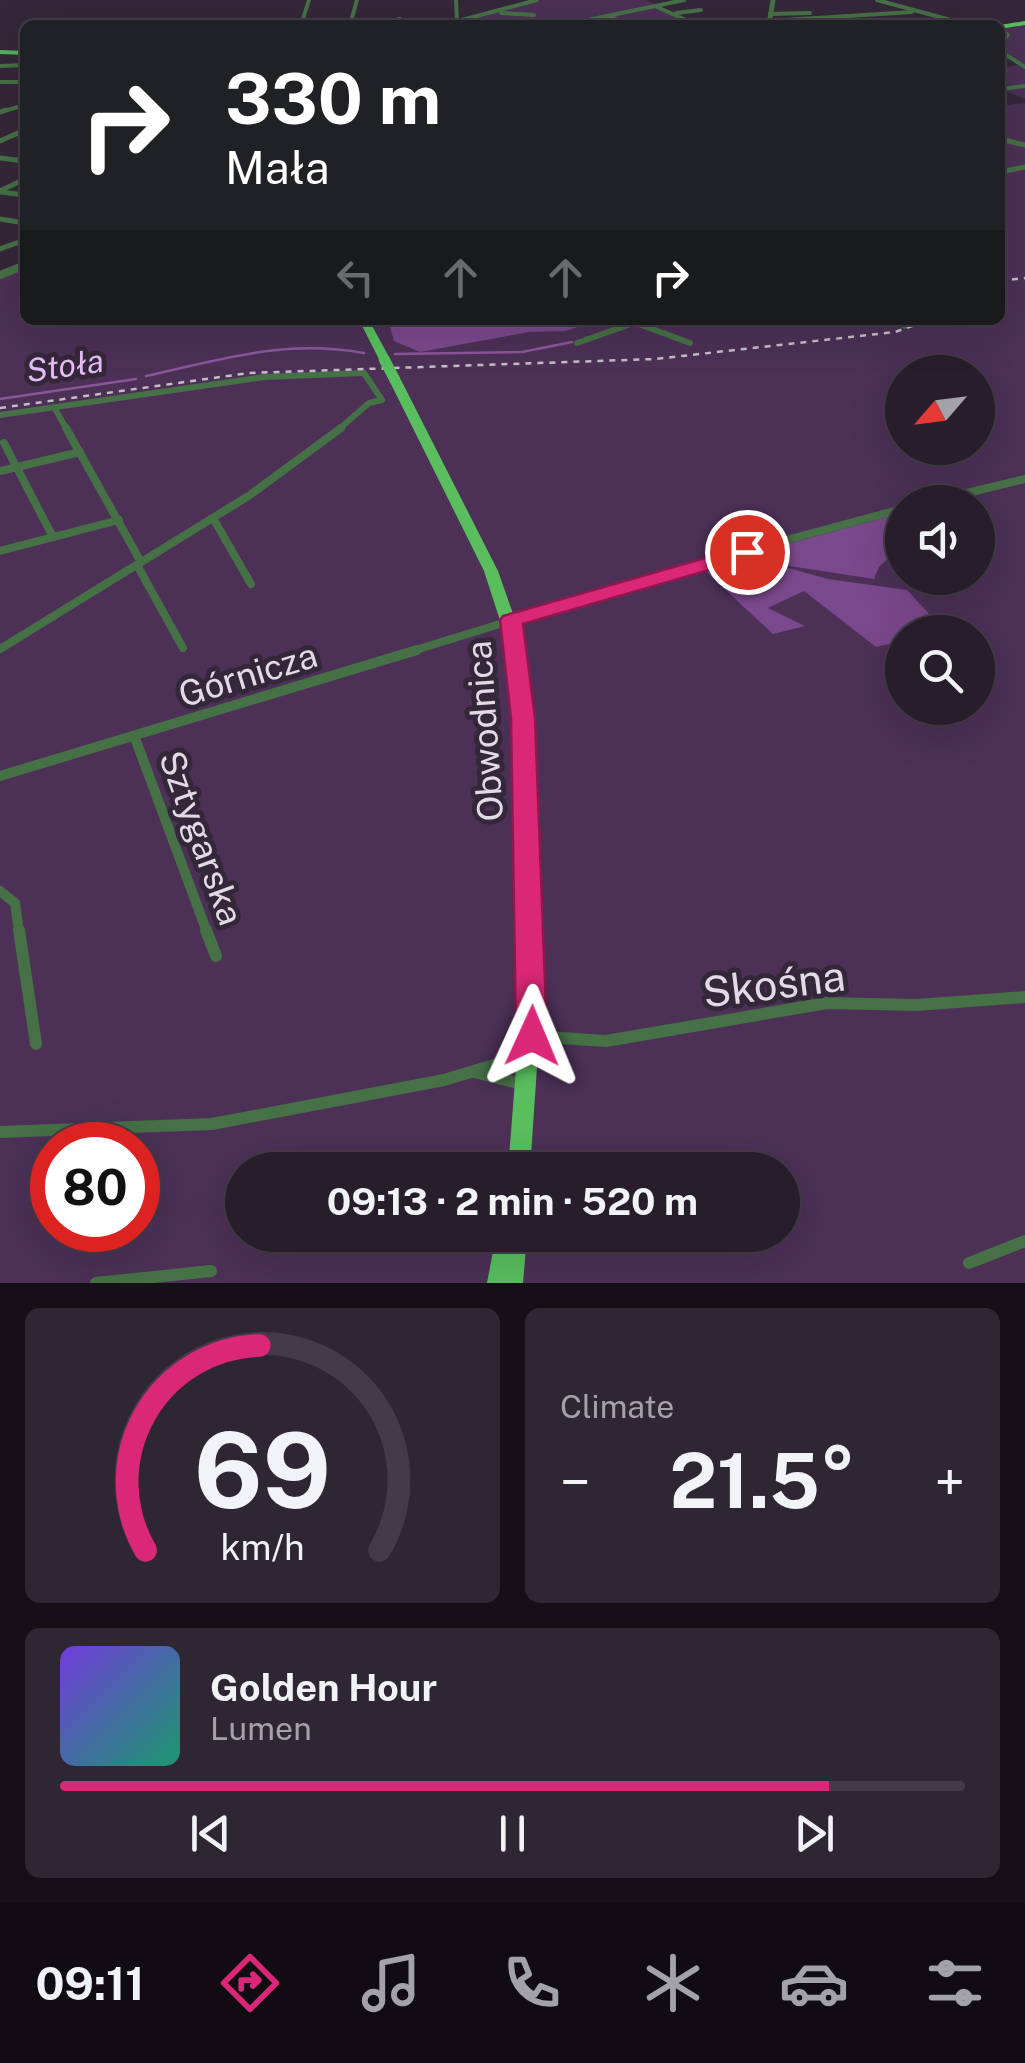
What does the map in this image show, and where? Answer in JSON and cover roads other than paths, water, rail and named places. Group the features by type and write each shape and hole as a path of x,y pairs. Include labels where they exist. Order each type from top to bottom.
{"highway":[{"name":"Obwodnica","path":"367,325 511,620 524,737 531,1045 521,1152"},
{"path":"499,1283 507,1252"},
{"path":"511,1252 512,1283"}],"street":[{"path":"456,1 467,0"},
{"path":"466,20 538,0"},
{"path":"592,20 684,0"},
{"path":"769,20 773,0"},
{"path":"877,0 947,20"},
{"path":"654,6 686,20"},
{"path":"769,20 897,8"},
{"path":"673,14 701,10"},
{"path":"494,12 534,15"},
{"path":"769,20 912,12"},
{"path":"608,16 618,20"},
{"path":"393,20 400,18"},
{"path":"1005,52 1025,67"},
{"path":"577,343 628,325"},
{"path":"648,325 690,344"},
{"path":"0,418 265,377 364,372 382,400 369,403 326,441 213,518 0,649"},
{"path":"55,409 119,520 183,648"},
{"path":"4,443 53,537"},
{"path":"0,471 80,452"},
{"path":"995,486 1025,478"},
{"name":"Górnicza","path":"0,776 511,620 885,514"},
{"path":"213,518 251,584"},
{"path":"0,551 119,520"},
{"name":"Sztygarska","path":"134,738 216,956"},
{"path":"0,891 15,903 36,1044"},
{"name":"Skośna","path":"0,1132 212,1124 472,1071 531,1045 606,1040 827,1003 916,1005 1025,997"},
{"name":"Skośna","path":"472,1071 528,1086"},
{"path":"970,1263 1025,1241"},
{"path":"96,1283 211,1271"}],"waterway":[{"name":"Stoła","path":"395,354 522,352 572,342"},
{"name":"Stoła","path":"146,376 281,350 364,353"},
{"name":"Stoła","path":"0,399 136,379"}],"railway":[{"path":"1005,280 1025,278"},
{"path":"0,408 249,373 655,359 895,332 915,325"}]}
